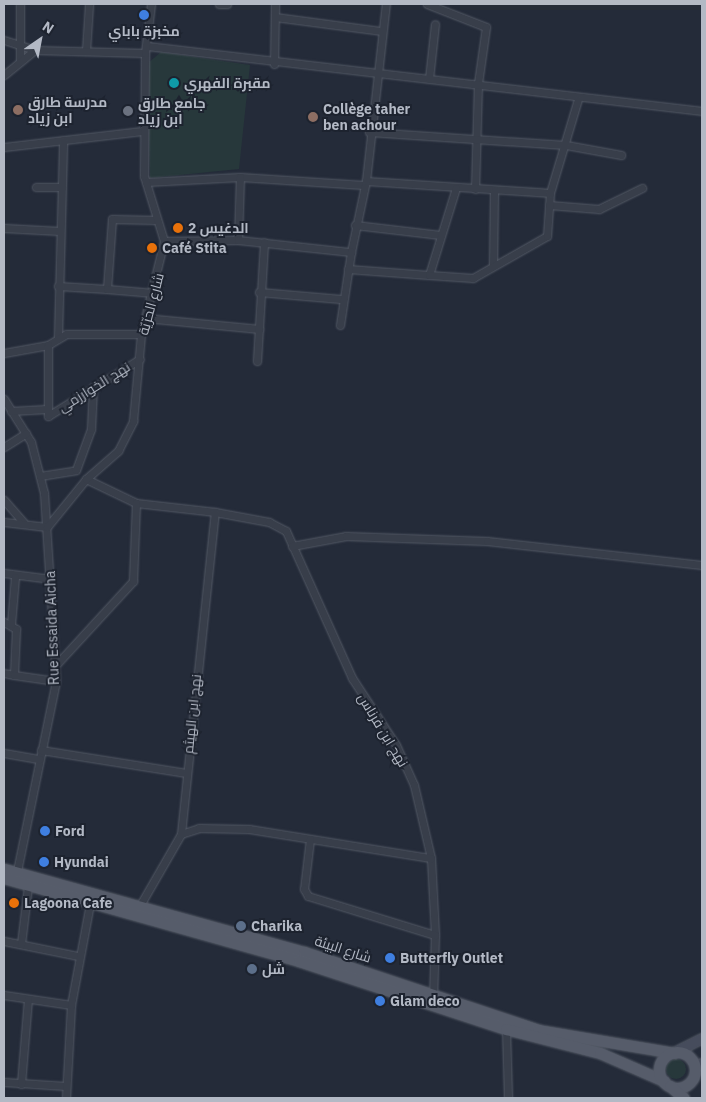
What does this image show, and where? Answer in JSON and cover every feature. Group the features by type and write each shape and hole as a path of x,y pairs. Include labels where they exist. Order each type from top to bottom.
{"main road":[{"name":"شارع البيئة","path":"4,869 28,886 559,1036 675,1052"},
{"name":"شارع البيئة","path":"4,878 16,877 140,907 433,1000 506,1029 600,1053 667,1084 684,1098"},
{"path":"675,1052 691,1059 700,1071 688,1084 667,1084 660,1064 675,1052 702,1039"}],"street":[{"path":"20,4 20,61"},
{"path":"86,51 89,4"},
{"name":"شارع الحرّيّة","path":"47,527 86,479 118,452 128,434 140,359 141,334 154,293 164,241 146,182 142,131 146,50 151,4"},
{"path":"219,4 227,4"},
{"path":"274,64 275,4"},
{"path":"340,324 341,299 365,183 369,132 386,4"},
{"path":"427,4 486,27 478,83 476,189"},
{"path":"275,18 382,30"},
{"path":"429,78 435,24"},
{"path":"4,40 19,42 35,50 146,50 478,83 578,99 702,111"},
{"path":"4,75 35,50"},
{"path":"348,268 473,278 547,236 550,193 566,145 578,99"},
{"path":"4,147 142,131"},
{"path":"369,132 566,145 621,155"},
{"path":"58,337 63,140"},
{"path":"146,182 240,177 550,193"},
{"path":"238,240 240,177"},
{"path":"36,187 62,187"},
{"path":"429,275 456,188"},
{"path":"549,205 599,209 642,188"},
{"path":"493,265 494,190"},
{"path":"107,289 112,219 157,220"},
{"path":"355,225 440,235"},
{"path":"4,228 60,231"},
{"path":"164,241 238,240 352,252"},
{"path":"257,360 259,292 264,242"},
{"path":"58,286 154,293"},
{"path":"259,292 341,299"},
{"path":"145,318 259,328"},
{"path":"4,353 48,345 58,337 141,334"},
{"path":"47,413 48,345"},
{"name":"نهج الخوارزمي","path":"11,411 47,413 140,359"},
{"path":"40,476 76,470 91,429 93,387"},
{"name":"Rue Essaida Aicha","path":"4,399 26,433 40,476 47,527 56,682 16,877"},
{"path":"4,447 26,433"},
{"path":"86,479 136,503 215,512"},
{"path":"4,500 24,523"},
{"path":"54,668 133,582 136,503"},
{"name":"نهج ابن فرناس","path":"215,512 284,528 352,678 404,762 431,858 436,935 433,1000"},
{"name":"نهج ابن الهيثم","path":"140,907 181,834 186,772 215,512"},
{"path":"4,522 47,527"},
{"path":"292,546 346,536 487,541 702,565"},
{"path":"4,572 15,577 50,579"},
{"path":"14,675 16,629 8,623 15,577"},
{"path":"4,673 56,682"},
{"path":"41,750 186,772"},
{"path":"4,753 39,759"},
{"path":"181,834 199,828 249,829 431,858"},
{"path":"310,838 305,893 436,935"},
{"path":"21,944 28,886"},
{"path":"66,1098 71,1006 78,956 90,903"},
{"path":"4,941 78,956"},
{"path":"4,995 71,1006"},
{"path":"21,1084 28,999"},
{"path":"506,1029 508,1098"},
{"path":"4,1082 66,1086"}],"shaded area":[{"path":"161,52 250,65 239,169 150,178 147,64"},
{"path":"672,1059 680,1059 686,1065 686,1073 680,1079 672,1079 666,1073 666,1065"}],"place":[{"name":"مخبزة باباي","path":"144,15"},
{"name":"مقبرة الفهري","path":"174,83"},
{"name":"مدرسة طارق ابن زياد","path":"18,110"},
{"name":"جامع طارق ابن زياد","path":"128,111"},
{"name":"Collège taher ben achour","path":"313,117"},
{"name":"الدغيس 2","path":"178,228"},
{"name":"Café Stita","path":"152,248"},
{"name":"Ford","path":"45,831"},
{"name":"Hyundai","path":"44,862"},
{"name":"Lagoona Cafe","path":"14,903"},
{"name":"Charika","path":"241,926"},
{"name":"Butterfly Outlet","path":"390,958"},
{"name":"شل","path":"252,969"},
{"name":"Glam deco","path":"380,1001"}]}
